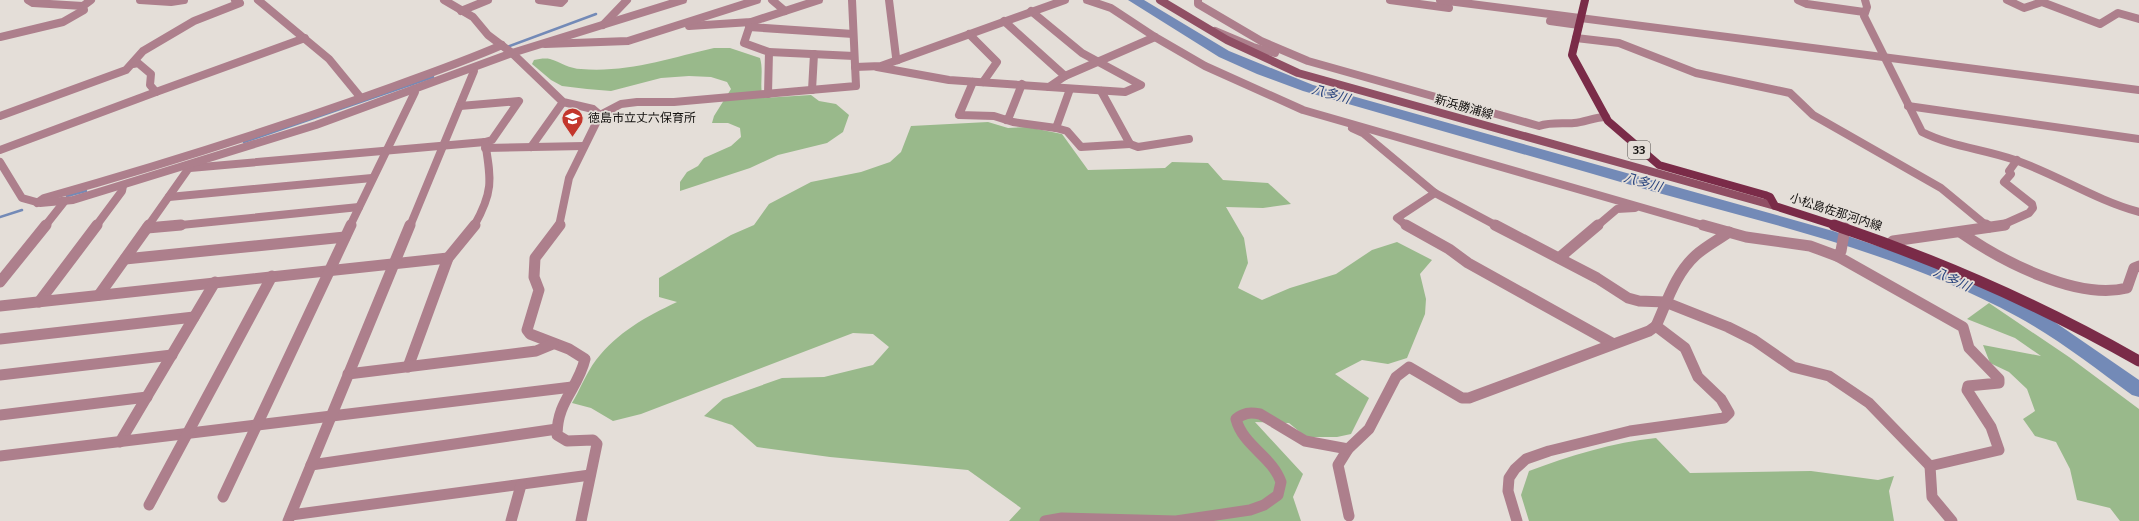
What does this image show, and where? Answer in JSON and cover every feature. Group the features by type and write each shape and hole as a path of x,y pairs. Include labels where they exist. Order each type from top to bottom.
{"main road":[{"name":"新浜勝浦線","path":"1160,0 1210,32 1265,60 1298,72 1775,206"},
{"name":"小松島佐那河内線","path":"1583,1 1572,55 1575,63 1606,117 1642,152 1659,165 1765,195 1770,197 1775,206 1890,244 2047,311 2139,361"}],"street":[{"path":"28,0 33,3 83,6 91,0"},
{"path":"140,0 171,2 184,0"},
{"path":"0,116 126,70 133,64 137,56 143,51 194,21 237,1 249,0"},
{"path":"258,0 329,59 361,98"},
{"path":"444,0 473,17 488,35 512,53 563,102 593,109 600,115"},
{"path":"461,11 488,0"},
{"path":"539,0 560,3 564,0"},
{"path":"603,25 627,0"},
{"path":"0,162 22,198 37,203 64,202 190,166 316,125 512,53 683,0"},
{"path":"541,44 628,41 757,0"},
{"path":"772,0 785,11"},
{"path":"819,0 785,11 750,25 744,43 769,52 854,56"},
{"path":"581,521 597,444 593,440 567,442 557,435 556,422 562,403 580,375 585,359 569,349 530,334 527,330 530,316 540,294 539,283 534,277 533,270 535,258 560,224 569,178 600,115 621,104 637,102 674,102 856,86 852,0"},
{"path":"889,0 896,57 898,60"},
{"path":"855,67 877,67 1065,0"},
{"path":"1087,0 1106,5 1205,66 1230,78 1259,89 1295,107 1729,232 1780,243 1810,246 1839,254 1963,327 1969,348 1999,379 1999,382 1968,386 1967,390 1994,432 1999,444 1999,450 1930,466"},
{"path":"1198,0 1198,4 1248,34 1294,55 1351,74 1539,126 1549,123 1576,123 1595,117 1606,117"},
{"path":"1390,0 1580,21 2139,90"},
{"path":"1440,0 1580,21"},
{"path":"1798,0 1807,4 1864,12"},
{"path":"1864,12 1867,7 1865,0"},
{"path":"2007,0 2025,8 2037,2 2042,2 2100,24 2118,13 2139,18"},
{"path":"0,37 63,22 80,14 84,10 83,6"},
{"path":"877,67 881,69 940,79 1022,84 1070,89 1125,92 1141,85 1082,53 1031,11"},
{"path":"1864,12 1918,128 1927,134 2017,160 2102,201 2139,212"},
{"path":"1004,21 1065,76"},
{"path":"673,27 750,25 853,34"},
{"path":"1210,32 1217,31 1253,47 1286,56 1294,55"},
{"path":"969,34 997,62 996,68 983,82"},
{"path":"1049,87 1065,76 1155,36"},
{"path":"0,150 305,38"},
{"path":"1576,38 1619,43 1696,73 1790,93 1813,115 1941,188 1989,227"},
{"path":"37,203 44,198 166,163 303,119 428,75 502,45"},
{"path":"768,94 769,52"},
{"path":"812,90 814,54"},
{"path":"133,64 138,63 151,74 152,77 150,85 156,92"},
{"path":"473,68 474,71 460,106 348,374 290,518 590,475"},
{"path":"973,82 959,115 994,116 1006,120 1056,128 1067,131 1081,148 1130,144 1138,147 1189,139"},
{"path":"1006,120 1009,117 1022,84"},
{"path":"223,497 385,150 415,92 414,89"},
{"path":"1056,128 1070,89"},
{"path":"1101,91 1130,144"},
{"path":"460,106 519,101 492,140 485,145"},
{"path":"531,147 563,102"},
{"path":"1908,106 2139,139"},
{"path":"1336,119 1336,121 1363,133 1436,193 1597,278 1628,298 1639,301 1665,302 1745,335 1793,367 1829,376 1869,403 1930,466 1932,497 1952,521"},
{"path":"408,367 448,258 475,225 487,200 491,178 485,145"},
{"path":"190,166 443,146 584,146"},
{"path":"1890,244 1893,241 1989,227 2016,220 2030,213 2033,208 2032,204 2004,182 2005,179 2011,174 2009,171 2017,160"},
{"path":"99,295 190,166"},
{"path":"169,197 372,178"},
{"path":"39,302 122,191 124,186"},
{"path":"1436,193 1397,218 1410,228 1449,249 1468,263 1606,338 1612,344"},
{"path":"0,282 64,202"},
{"path":"147,228 359,206"},
{"path":"1559,258 1617,209 1645,207"},
{"path":"1839,254 1844,229"},
{"path":"1349,516 1338,465 1348,449 1369,429 1396,377 1409,367 1462,398 1469,398 1649,331 1656,326 1665,302 1683,270 1692,259 1729,232"},
{"path":"1960,232 2001,259 2043,278 2063,284 2111,291 2120,290 2127,288 2134,268 2139,266"},
{"path":"125,259 345,237"},
{"path":"0,306 448,258"},
{"path":"149,505 272,276"},
{"path":"120,442 215,282"},
{"path":"0,339 194,318"},
{"path":"1517,521 1508,491 1509,478 1515,469 1526,459 1548,451 1630,431 1724,418 1729,413 1722,398 1694,371 1688,352 1682,345 1656,326"},
{"path":"348,374 536,351 553,344"},
{"path":"0,375 172,355"},
{"path":"0,456 572,387"},
{"path":"0,415 147,397"},
{"path":"1045,521 1062,518 1176,521 1250,510 1264,505 1278,495 1281,482 1276,471 1243,438 1237,428 1236,419 1241,413 1248,411 1261,414 1300,439 1310,443 1348,449"},
{"path":"311,465 556,429"},
{"path":"511,521 521,485"}],"green space":[{"path":"714,48 730,48 760,58 762,68 761,88 763,98 811,95 819,101 836,104 849,115 843,132 827,143 778,155 750,168 680,191 680,182 687,172 698,166 704,158 731,146 741,137 740,128 728,123 712,123 714,116 731,89 727,82 711,77 689,76 661,78 611,91 587,89 562,86 551,80 532,64 534,60 550,59 577,69 615,69 648,64"},
{"path":"988,122 1008,128 1027,127 1062,134 1088,170 1165,168 1172,162 1208,163 1223,180 1268,183 1291,204 1263,208 1226,207 1244,238 1248,263 1238,288 1262,300 1290,288 1336,274 1372,250 1397,242 1432,260 1420,274 1426,299 1425,314 1407,358 1388,364 1362,360 1335,374 1369,398 1351,434 1337,437 1306,437 1289,423 1255,422 1303,474 1293,497 1301,521 1009,521 1021,508 968,470 830,457 757,447 732,425 704,416 723,399 782,378 824,377 873,365 889,347 873,334 853,333 641,414 613,421 591,408 572,403 592,365 613,341 654,313 677,302 659,297 659,278 731,235 754,225 769,204 811,182 861,172 890,162 901,152 911,126"},
{"path":"1989,303 2069,357 2139,409 2139,521 2120,521 2110,508 2077,500 2070,469 2056,442 2035,436 2023,419 2035,411 2027,389 2009,372 1990,363 1983,345 2041,356 2015,338 1967,319"},
{"path":"1656,438 1690,473 1811,471 1878,480 1894,476 1889,491 1894,521 1529,521 1521,495 1529,471 1592,450"}],"waterway":[{"name":"八多川","path":"1135,0 1224,54 1262,71 1308,88 1827,234 1868,247 1947,276 2024,312 2083,349 2139,390"},
{"path":"507,47 596,14"},
{"path":"244,142 433,77"},
{"path":"67,196 86,191"},
{"path":"0,217 22,210"}],"place":[{"name":"徳島市立丈六保育所","path":"572,138"}]}
